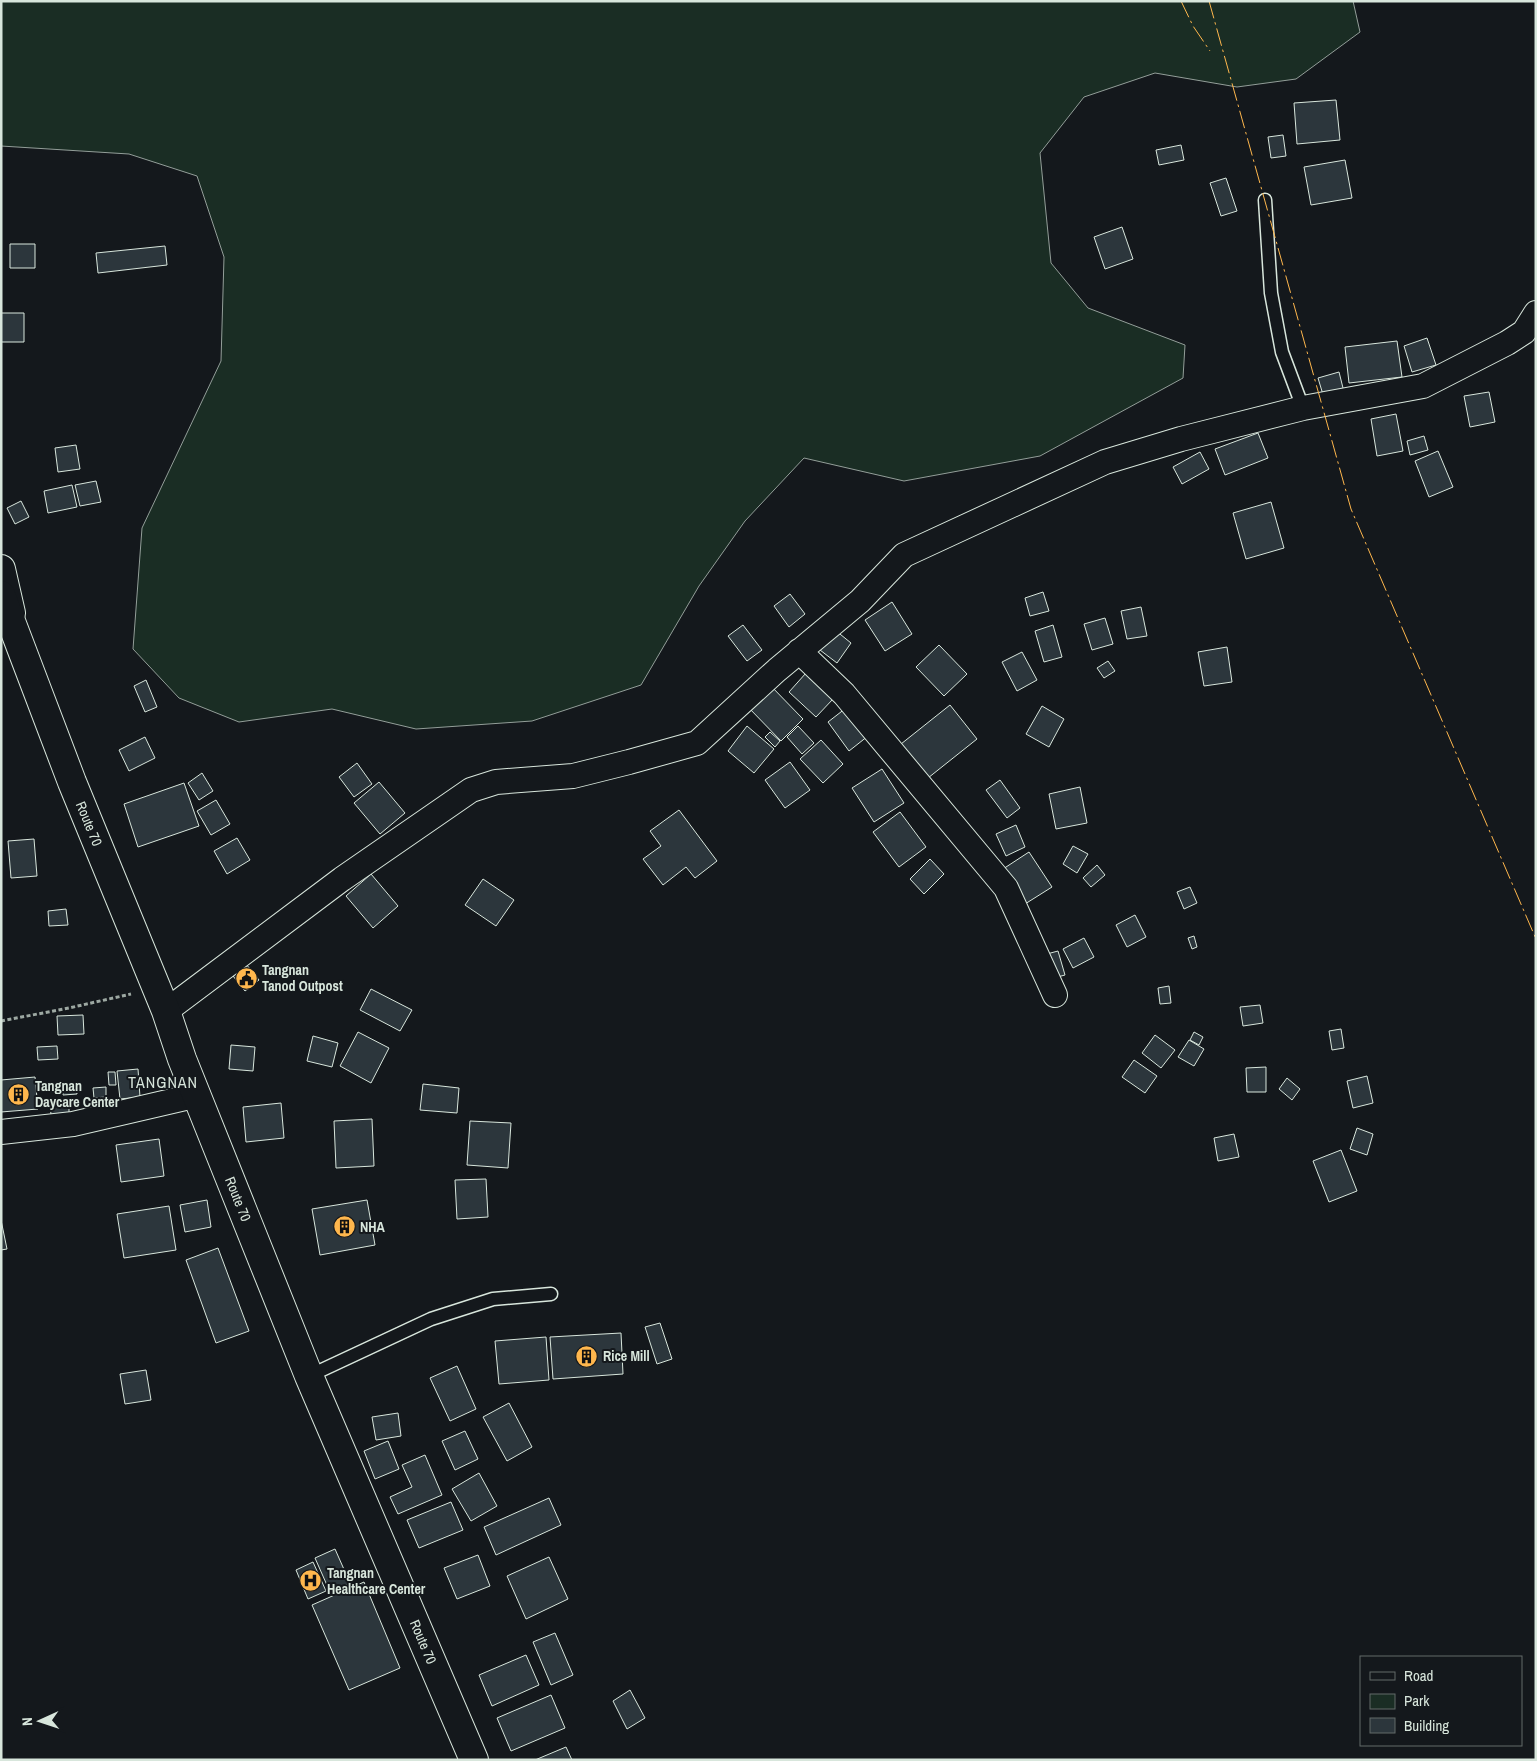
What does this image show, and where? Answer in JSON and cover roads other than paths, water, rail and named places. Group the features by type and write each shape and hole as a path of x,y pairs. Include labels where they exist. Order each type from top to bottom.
{"highway":[{"name":"Route 70","path":"1,569 16,634"},
{"name":"Route 70","path":"1,595 72,782 161,999 182,1059 309,1376 474,1760"}],"street":[{"path":"161,999 342,879 471,790 496,782 573,776 697,743 799,651 860,601 904,555 1105,462 1181,439 1303,408 1422,386 1507,343 1524,332 1536,313"},
{"path":"799,651 844,694 1006,888 1055,995"},
{"path":"1,1132 73,1124 198,1095"}],"lane":[{"path":"1265,200 1271,293 1280,344 1303,408"},
{"path":"309,1376 431,1319 493,1299 551,1294"}],"place":[{"name":"Tangnan Tanod Outpost","path":"246,978"},
{"name":"Tangnan Daycare Center","path":"19,1094"},
{"name":"NHA","path":"344,1227"},
{"name":"Rice Mill","path":"587,1356"},
{"name":"Tangnan Healthcare Center","path":"311,1581"}],"district":[{"name":"TANGNAN","path":"163,1082"}]}
